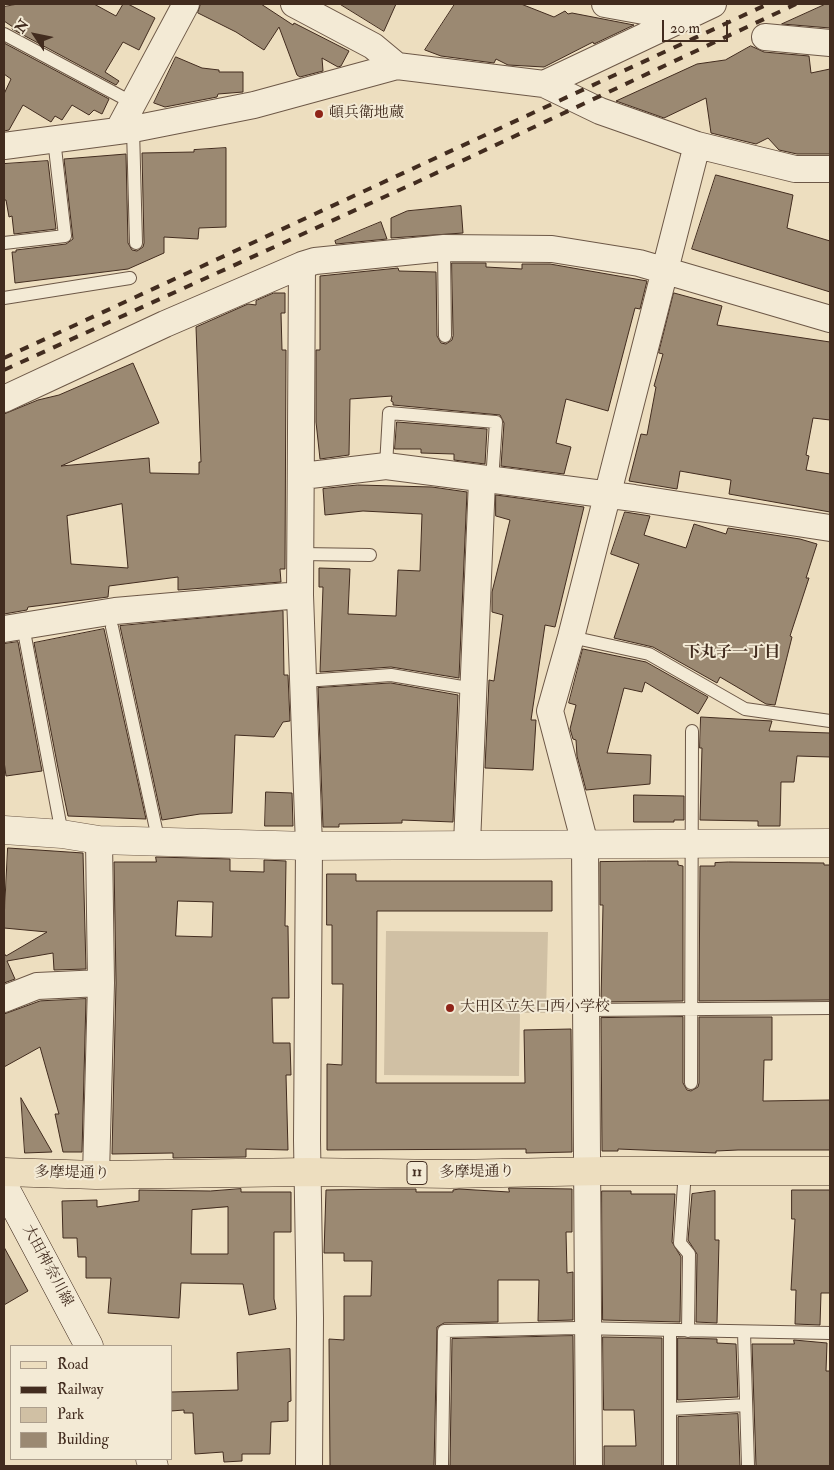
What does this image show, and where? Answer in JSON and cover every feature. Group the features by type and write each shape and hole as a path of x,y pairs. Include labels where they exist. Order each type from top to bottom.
{"main road":[{"name":"多摩堤通り","path":"4,1172 96,1175 308,1172 450,1174 685,1170 830,1171"}],"street":[{"path":"126,129 133,103 186,4"},
{"path":"294,4 373,46 397,66"},
{"path":"606,4 682,18"},
{"path":"544,84 713,4"},
{"path":"765,36 830,43"},
{"path":"4,146 126,129 254,105 397,66 544,84 600,111 698,145 795,169 830,169"},
{"path":"589,1466 586,844 550,711 571,637 606,495 698,145"},
{"path":"4,399 165,324 302,265 315,261 444,248 552,249 639,263 830,319"},
{"path":"302,265 300,595 309,846 309,1466"},
{"path":"302,476 386,466 606,495 830,528"},
{"path":"467,844 474,689 487,480"},
{"path":"14,628 113,619 300,595"},
{"path":"4,830 62,834 100,840 309,846 692,843 830,844"},
{"path":"96,1175 101,983 100,840"},
{"path":"4,999 37,986 101,983"},
{"name":"大田神奈川線","path":"4,1186 88,1345"}],"lane":[{"path":"4,34 133,103"},
{"path":"126,129 136,243"},
{"path":"4,243 65,236 54,139"},
{"path":"444,248 446,336"},
{"path":"4,298 130,278"},
{"path":"386,466 389,414 496,422 487,480"},
{"path":"301,554 370,555"},
{"path":"113,619 159,843"},
{"path":"14,628 62,834"},
{"path":"571,637 649,654 745,709 830,720"},
{"path":"304,681 391,675 474,689"},
{"path":"691,1083 693,1009 692,731"},
{"path":"586,1010 830,1008"},
{"path":"685,1170 680,1243 689,1254 688,1331"},
{"path":"670,1330 670,1466"},
{"path":"442,1466 444,1331 670,1330 830,1333"},
{"path":"744,1332 748,1466"},
{"path":"670,1409 746,1405"}],"green space":[{"path":"386,931 548,932 546,1013 520,1013 519,1076 384,1075"}],"building":[{"path":"18,4 94,4 116,16 123,4 128,4 155,18 139,50 123,42 105,72 119,81 116,85 12,29 13,27 4,21 4,7"},
{"path":"201,4 261,4 293,25 294,23 349,51 341,66 338,67 322,58 323,71 300,77 297,75 279,27 264,50 236,32 198,13"},
{"path":"340,4 396,4 384,31"},
{"path":"455,4 521,4 554,17 565,11 568,14 572,13 634,25 594,44 593,42 544,67 508,65 496,59 494,63 441,56 425,50"},
{"path":"826,4 830,4 830,28 782,24"},
{"path":"4,43 109,99 102,114 94,110 89,115 72,105 62,120 55,116 51,122 23,105 9,130 4,131 4,94 11,79 4,74"},
{"path":"751,46 764,52 809,56 811,73 830,69 830,154 797,154 779,150 768,138 756,144 711,133 706,98 664,118 616,101 697,64 725,60"},
{"path":"176,57 202,68 219,70 219,72 243,72 243,92 218,94 217,97 165,107 154,103"},
{"path":"226,148 226,227 199,228 198,239 164,237 164,253 128,269 15,283 12,252 66,244 73,239 64,159 126,154 128,243 132,250 137,251 143,247 144,243 142,153 194,152 194,150"},
{"path":"48,161 56,229 14,234 12,216 9,217 6,200 4,200 4,164"},
{"path":"716,175 793,195 787,228 830,241 830,292 692,249"},
{"path":"461,206 463,233 391,238 391,218 407,211"},
{"path":"381,222 387,239 336,244 335,241"},
{"path":"452,263 486,263 486,267 522,269 522,264 550,264 647,281 640,309 635,308 608,411 566,399 556,443 571,447 564,474 501,466 504,423 500,415 393,405 391,401 392,396 350,399 349,455 320,459 316,422 316,350 320,350 320,276 398,268 399,271 436,272 437,336 441,343 446,344 452,340 453,336"},
{"path":"274,293 285,293 285,313 281,313 282,350 286,350 285,569 280,569 281,582 178,590 178,577 109,586 108,597 28,607 27,610 4,614 4,414 38,400 59,395 133,363 159,423 61,466 149,458 150,473 199,474 199,462 201,462 196,327 248,304 256,305 256,301","holes":["122,504 128,568 71,564 67,516"]},
{"path":"674,293 722,306 717,325 830,342 830,420 813,418 806,455 809,456 806,470 830,474 830,512 729,494 731,480 680,471 677,489 629,481 641,434 647,435 656,387 654,386 663,354 659,353"},
{"path":"397,422 487,429 485,464 454,460 454,454 421,453 421,449 395,449"},
{"path":"358,485 432,487 467,492 459,678 391,667 320,672 323,587 319,587 319,568 350,569 348,614 396,616 398,570 420,571 422,514 363,511 325,515 323,489"},
{"path":"496,495 584,507 555,627 545,625 531,720 536,720 533,770 485,768 489,680 494,681 503,615 492,612 492,592 510,520 496,516"},
{"path":"625,512 650,516 644,535 686,548 694,524 726,534 728,528 800,539 817,544 806,578 809,578 790,636 792,637 775,705 766,704 720,677 717,683 653,647 614,638 639,564 611,554"},
{"path":"283,611 284,675 288,675 290,721 283,722 274,737 235,735 232,813 200,814 162,820 120,626"},
{"path":"104,629 146,819 68,816 34,643"},
{"path":"18,642 42,771 6,776 4,761 4,644"},
{"path":"583,649 646,662 708,697 698,714 645,682 642,692 624,688 607,753 651,755 650,784 586,790 577,756 576,740 573,739 570,729 576,705 569,703"},
{"path":"391,683 458,695 453,822 402,820 402,823 339,824 339,827 323,827 318,688"},
{"path":"701,717 772,721 769,731 830,733 830,757 797,756 794,782 781,782 780,826 758,826 758,821 700,820"},
{"path":"266,792 292,793 293,826 265,826"},
{"path":"634,795 684,796 684,820 674,820 674,822 634,822"},
{"path":"8,848 83,853 86,969 54,970 53,953 7,961 15,979 4,983 4,953 6,956 47,932 4,928"},
{"path":"156,857 230,859 230,871 264,872 264,860 286,861 285,926 288,926 289,998 272,998 273,1043 290,1043 291,1075 286,1075 288,1150 246,1149 246,1157 173,1158 173,1153 112,1154 116,983 114,862 156,862","holes":["178,901 213,902 212,937 176,936"]},
{"path":"678,861 678,865 683,866 683,1001 601,1002 603,905 600,905 600,862"},
{"path":"715,863 824,863 824,865 830,865 830,1000 699,1001 700,866 715,866"},
{"path":"327,874 356,874 356,881 552,881 552,911 377,911 376,1083 525,1083 524,1030 571,1029 572,1152 526,1153 526,1149 327,1150 327,1064 342,1065 343,984 332,984 332,925 327,925"},
{"path":"86,999 82,1152 63,1152 55,1114 59,1114 40,1047 4,1067 4,1014 40,1001"},
{"path":"683,1017 683,1083 687,1090 691,1091 698,1087 699,1083 699,1017 772,1017 772,1060 764,1060 763,1101 830,1100 830,1150 738,1150 716,1151 716,1153 618,1149 618,1151 602,1151 601,1018"},
{"path":"21,1098 52,1152 25,1153"},
{"path":"509,1188 572,1189 572,1232 566,1232 567,1273 573,1272 573,1320 538,1321 539,1280 498,1280 498,1322 444,1323 437,1327 434,1466 330,1466 329,1339 344,1340 344,1296 371,1296 372,1261 344,1261 344,1253 324,1253 326,1190 416,1189 416,1192 453,1192 453,1190 459,1189 509,1192"},
{"path":"241,1189 241,1192 291,1192 291,1232 274,1232 274,1299 276,1309 249,1315 243,1284 181,1283 179,1318 108,1313 111,1278 86,1278 86,1257 78,1257 77,1238 63,1238 62,1201 97,1200 97,1207 139,1201 139,1190 210,1191","holes":["228,1207 228,1254 191,1254 192,1210"]},
{"path":"792,1190 830,1190 830,1293 821,1293 820,1325 795,1324 796,1290 791,1290 795,1219 792,1219"},
{"path":"602,1191 631,1191 631,1194 675,1194 672,1242 681,1257 680,1322 603,1320"},
{"path":"715,1191 715,1240 719,1240 717,1323 696,1322 697,1254 688,1240 692,1194"},
{"path":"4,1247 28,1291 4,1305"},
{"path":"573,1336 574,1466 450,1466 452,1339"},
{"path":"603,1337 662,1338 662,1466 604,1466 604,1446 636,1446 634,1410 604,1410"},
{"path":"678,1338 717,1339 717,1343 736,1344 738,1397 678,1400"},
{"path":"794,1340 827,1343 826,1371 830,1371 830,1466 756,1466 752,1344 794,1344"},
{"path":"290,1349 291,1401 288,1402 288,1421 271,1422 270,1454 242,1454 242,1461 224,1462 223,1452 195,1454 193,1413 184,1413 184,1410 172,1411 172,1392 238,1390 237,1353"},
{"path":"738,1414 740,1466 678,1466 678,1417"}],"railway":[{"path":"4,358 768,4"},
{"path":"4,370 417,182 796,4"}],"place":[{"name":"頓兵衛地蔵","path":"319,114"},
{"name":"大田区立矢口西小学校","path":"450,1008"}],"district":[{"name":"下丸子一丁目","path":"732,654"}]}
